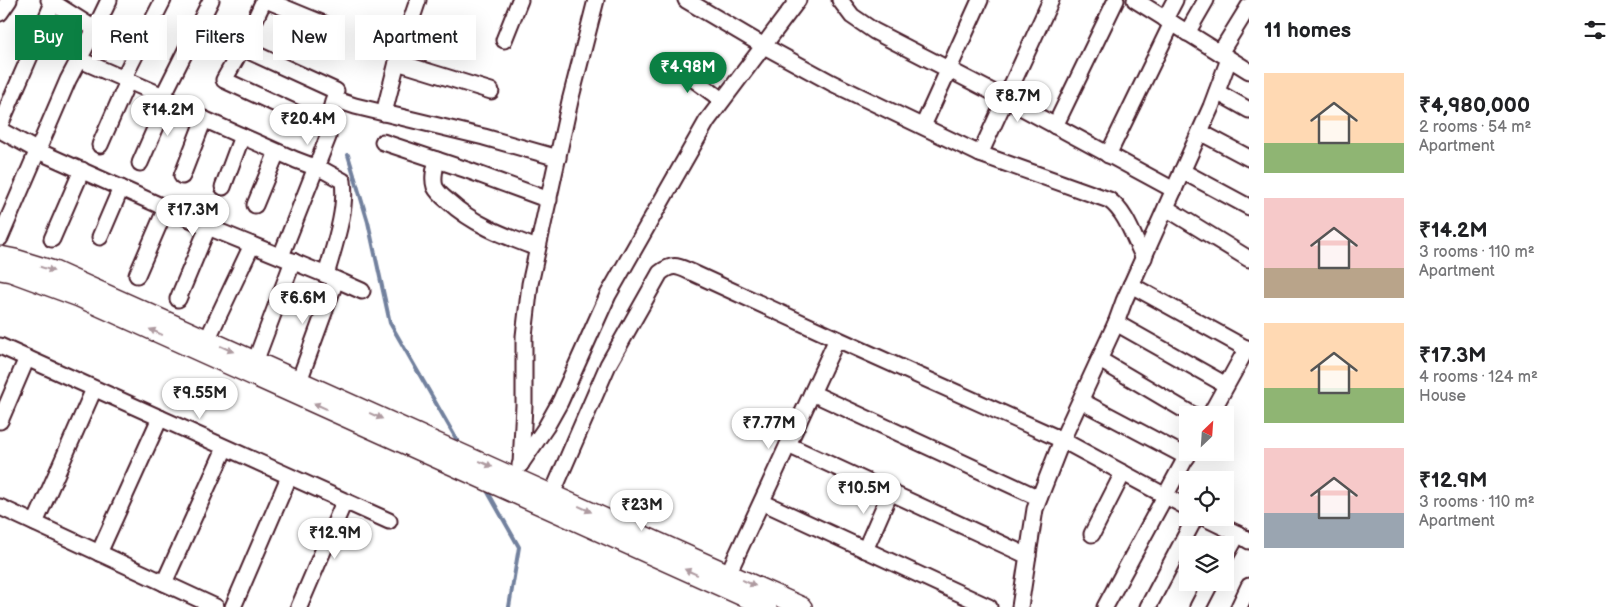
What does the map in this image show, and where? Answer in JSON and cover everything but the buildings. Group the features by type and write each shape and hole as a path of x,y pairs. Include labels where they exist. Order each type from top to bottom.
{"street":[{"path":"0,13 9,0"},
{"path":"102,15 109,0"},
{"path":"100,145 126,80 163,0"},
{"path":"140,163 165,98 211,0"},
{"path":"258,15 265,0 302,15"},
{"path":"384,113 397,62 418,0"},
{"path":"504,40 520,0"},
{"path":"512,479 524,405 524,336 530,284 573,92 596,0"},
{"path":"686,0 832,83 980,154 1109,200 1121,212 1144,258"},
{"path":"512,479 542,434 560,402 608,295 707,121 798,0"},
{"path":"840,0 852,16 874,31 1006,99 1174,190"},
{"path":"924,126 980,0"},
{"path":"980,154 1051,0"},
{"path":"1055,126 1116,0"},
{"path":"1135,0 1151,4 1169,21 1249,71"},
{"path":"1108,155 1169,21 1175,0"},
{"path":"1187,33 1206,0"},
{"path":"0,125 51,2 92,27"},
{"path":"1020,607 1035,508 1062,440 1100,360 1200,132 1216,92 1224,56 1249,6"},
{"path":"82,53 92,34"},
{"path":"256,362 316,168 328,137 326,127 336,92 263,58"},
{"path":"0,238 78,60 165,98 204,119 316,168 343,181 345,195 331,277 299,381"},
{"path":"235,60 224,80 326,127"},
{"path":"397,62 491,91"},
{"path":"673,64 722,100"},
{"path":"1216,92 1249,110"},
{"path":"334,99 558,158"},
{"path":"182,176 204,119"},
{"path":"0,130 38,151 208,227 331,277 362,292"},
{"path":"1200,132 1249,158"},
{"path":"223,186 242,136"},
{"path":"382,142 549,200"},
{"path":"255,205 277,152"},
{"path":"437,160 434,178 435,186 440,194 454,207 485,228 537,248"},
{"path":"52,239 82,170"},
{"path":"1182,171 1249,207"},
{"path":"100,237 121,188"},
{"path":"137,275 166,208"},
{"path":"1166,208 1249,259"},
{"path":"178,299 208,227"},
{"path":"207,340 252,245"},
{"path":"0,256 54,271 299,381 456,459"},
{"path":"552,494 608,365 660,273 668,267 674,266 1062,440 1179,503"},
{"path":"0,270 11,272 79,298 456,459 552,494 802,607"},
{"path":"1131,286 1248,349 1215,406"},
{"path":"1116,323 1226,385"},
{"path":"728,574 837,339"},
{"path":"0,346 389,521"},
{"path":"0,421 27,358"},
{"path":"1100,360 1179,407"},
{"path":"34,523 94,389"},
{"path":"812,394 1039,498"},
{"path":"1081,401 1179,450"},
{"path":"99,553 160,418"},
{"path":"788,445 1028,556"},
{"path":"164,583 224,448"},
{"path":"1105,607 1185,461"},
{"path":"1092,534 1123,473"},
{"path":"233,607 289,477"},
{"path":"512,479 767,607"},
{"path":"865,550 890,493"},
{"path":"299,607 344,502"},
{"path":"762,502 989,607"},
{"path":"0,507 216,607"},
{"path":"1148,607 1191,526"},
{"path":"1221,526 1243,537 1234,547"},
{"path":"1239,607 1249,587"},
{"path":"1198,607 1206,591"}],"waterway":[{"path":"348,155 368,222 390,323 461,447"},
{"path":"485,487 519,547 509,607"}]}
